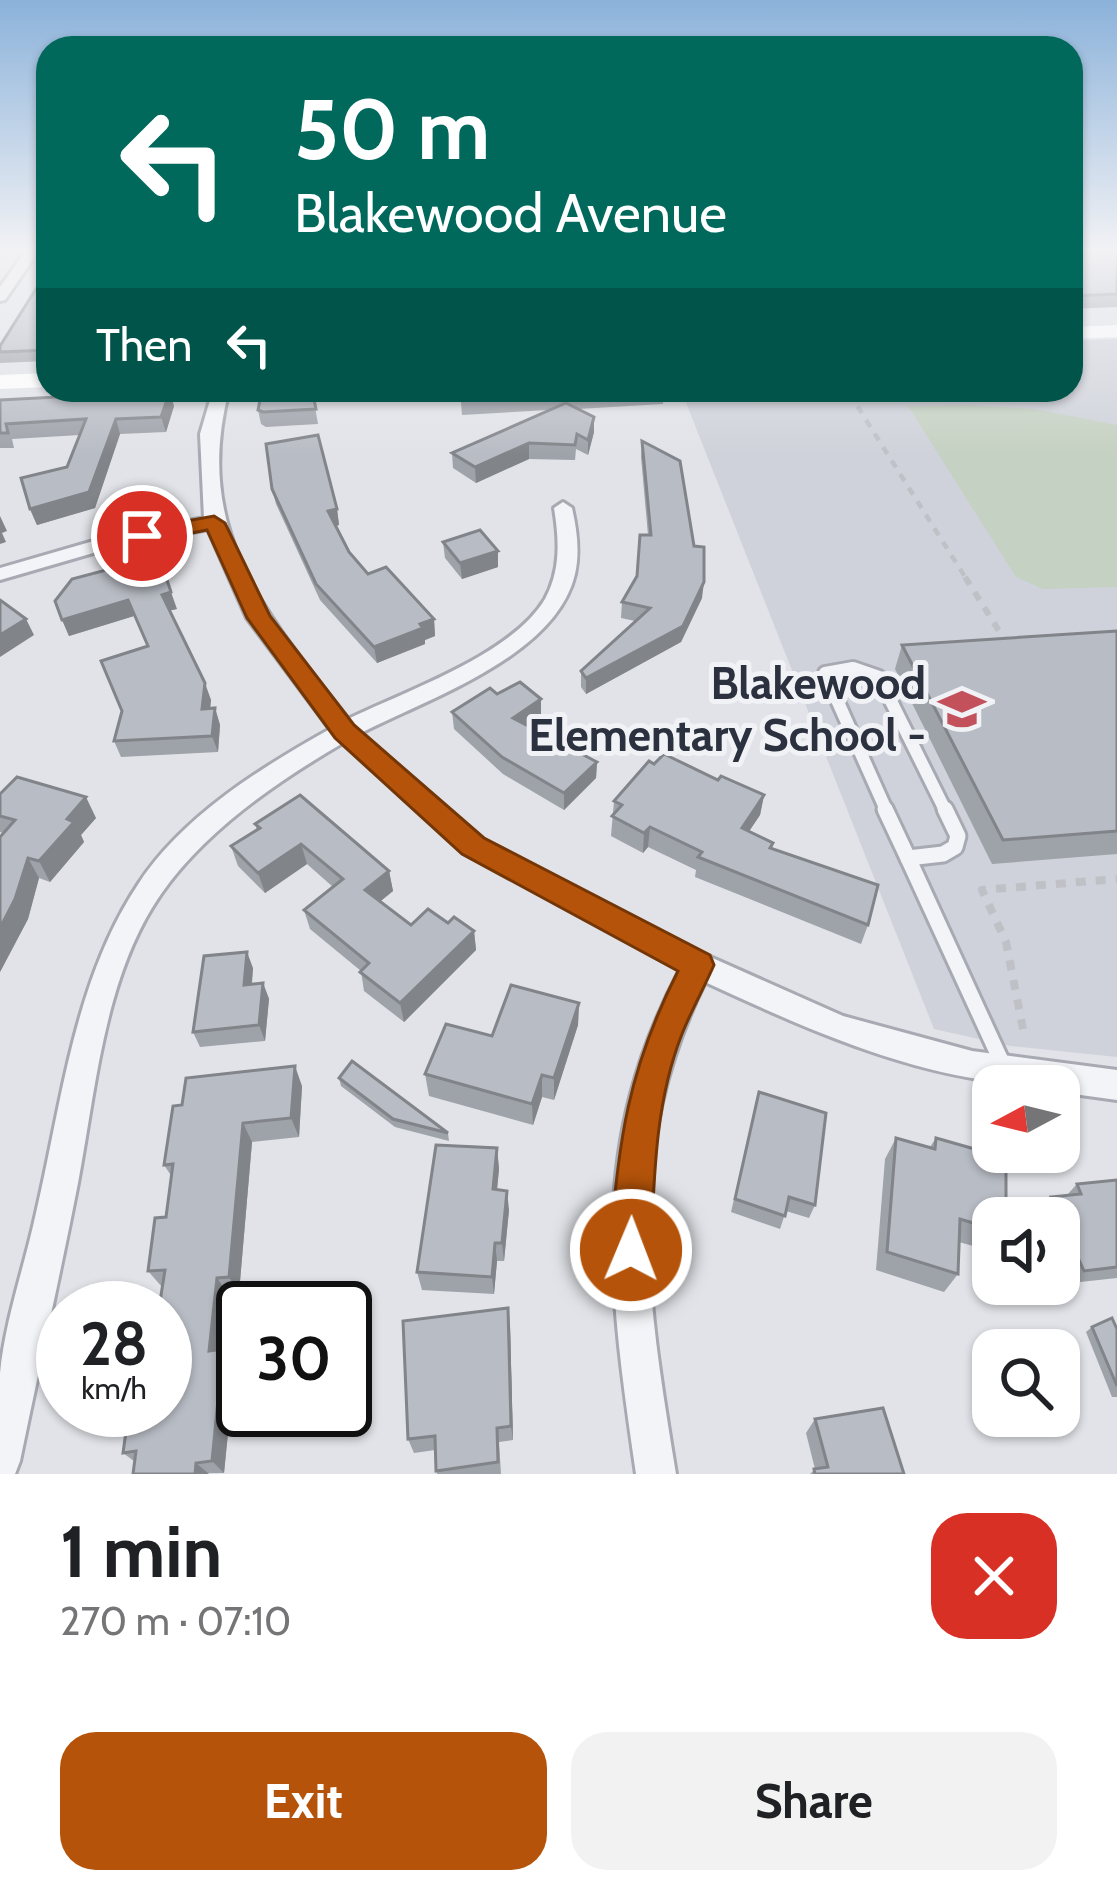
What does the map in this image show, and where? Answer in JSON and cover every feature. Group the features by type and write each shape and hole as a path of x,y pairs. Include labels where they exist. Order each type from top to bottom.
{"street":[{"path":"1083,332 1117,331"},
{"path":"0,382 36,380"},
{"path":"218,402 209,434 214,523 259,618 344,731 473,846 698,965 839,1030 978,1065"},
{"path":"0,1461 97,1011 128,927 171,861 235,799 344,731 499,649 545,614 566,579 571,545 563,508"},
{"path":"0,574 104,544 214,523"},
{"path":"656,1474 632,1286 629,1215 651,1073 664,1034 698,965"},
{"path":"1080,1081 1117,1085"}],"lane":[{"path":"907,858 943,854 955,847 958,836 879,677 857,668 832,670 825,673 826,681 907,858 1003,1065"}],"path":[{"path":"856,402 1011,650 991,651"},
{"path":"1023,1029 1006,942 982,890 1117,879"}],"shaded area":[{"name":"Blakewood Elementary School -","path":"1117,339 1117,1057 1010,1046 934,1029 686,402 1083,402 1083,340"}],"green space":[{"path":"908,406 1035,409 1117,425 1117,587 1043,589 1016,577"}],"building":[{"path":"18,318 36,318 36,350 0,352"},
{"path":"0,400 166,402 161,417 116,419 89,492 30,509 21,478 67,467 86,419 6,424 8,433 0,433"},
{"path":"260,402 315,402 316,409 263,412 258,410"},
{"path":"566,403 594,417 588,440 577,434 575,445 529,443 475,467 452,453"},
{"path":"318,435 337,509 328,511 349,552 368,574 386,567 434,619 420,624 423,628 374,647 316,584 272,489 266,444"},
{"path":"642,441 680,461 694,546 704,547 704,582 683,626 586,678 581,671 650,608 622,602 637,576 640,535 651,535"},
{"path":"480,530 498,551 460,563 443,542"},
{"path":"159,556 171,592 162,595 205,683 202,709 215,708 212,736 114,741 122,711 101,661 148,646 128,600 62,620 55,601 72,579"},
{"path":"0,600 26,619 0,635"},
{"path":"1117,631 1117,831 1003,840 902,645"},
{"path":"520,682 541,699 513,718 597,762 564,793 502,757 452,712 490,688 497,694"},
{"path":"664,754 764,795 742,828 773,843 770,848 878,885 868,925 698,857 702,852 650,827 644,833 612,816 622,805 614,801 649,761 654,764"},
{"path":"17,777 86,797 67,819 74,822 39,861 28,858 0,928 0,837 15,820 0,816 0,794"},
{"path":"300,795 389,871 365,890 411,925 428,909 448,923 454,917 474,931 400,1003 360,972 369,963 304,910 343,879 301,844 258,873 231,846"},
{"path":"247,952 244,985 263,983 259,1025 193,1032 204,956"},
{"path":"511,985 579,1003 554,1078 542,1075 532,1104 425,1074 446,1024 492,1036"},
{"path":"352,1061 448,1133 393,1119 339,1078"},
{"path":"295,1066 291,1118 243,1123 229,1277 216,1281 209,1351 216,1350 212,1461 196,1463 195,1474 133,1474 136,1451 123,1453 125,1437 192,1437 192,1281 163,1281 165,1270 148,1271 155,1218 166,1217 173,1164 164,1165 173,1106 182,1105 186,1078"},
{"path":"759,1092 826,1113 815,1205 789,1197 785,1216 735,1199"},
{"path":"896,1138 935,1149 936,1138 972,1148 972,1173 1006,1173 1006,1197 972,1197 972,1223 960,1219 958,1274 887,1252"},
{"path":"436,1145 497,1148 493,1189 507,1191 502,1243 495,1243 492,1277 417,1272"},
{"path":"1117,1180 1117,1267 1084,1271 1080,1197 1051,1197 1081,1194 1077,1184"},
{"path":"508,1308 511,1426 497,1428 498,1462 436,1471 435,1436 408,1439 403,1321"},
{"path":"1112,1318 1117,1329 1117,1386 1092,1327"},
{"path":"883,1408 904,1474 815,1474 814,1469 828,1467 815,1419"}],"place":[{"name":"Blakewood Elementary School -","path":"962,709"}],"route":[{"path":"142,536 214,523 259,618 344,731 473,846 698,965 664,1034 651,1073 636,1153 629,1215 631,1250"}]}
